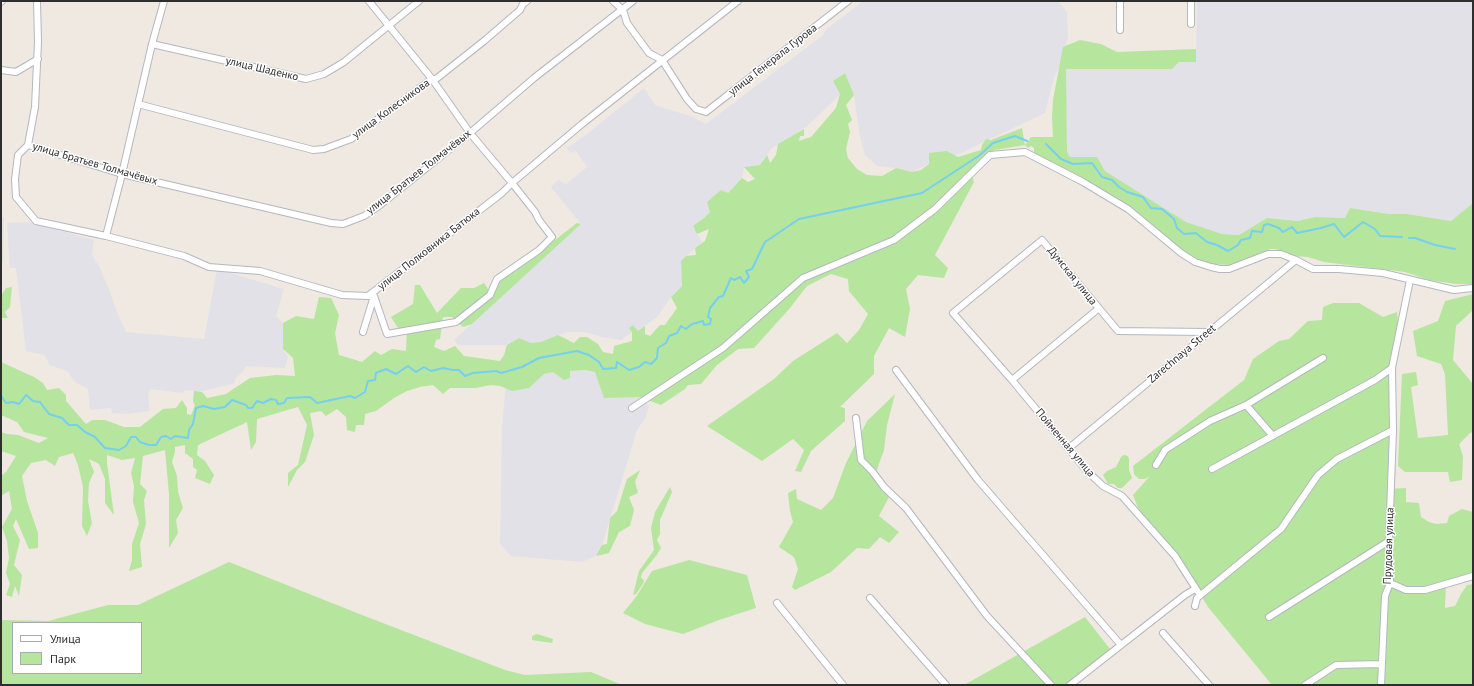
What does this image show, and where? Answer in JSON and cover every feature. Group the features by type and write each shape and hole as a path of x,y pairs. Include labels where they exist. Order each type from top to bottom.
{"street":[{"path":"28,145 35,107 38,58 37,1"},
{"path":"106,236 152,44 164,1"},
{"path":"369,1 432,79 470,133 512,183 552,238 539,250 497,279 490,294 456,322 387,334 371,296"},
{"name":"улица Шаденко","path":"152,44 306,79 324,74 344,62 419,1"},
{"name":"улица Колесникова","path":"138,104 313,150 324,149 351,139 432,79 436,78 484,41 520,10 523,4 527,1"},
{"path":"613,1 623,10 627,23 649,53 662,60"},
{"name":"улица Братьев Толмачёвых","path":"28,145 122,174 343,224 364,216 380,206 470,133 534,78 633,1"},
{"name":"улица Полковника Батюка","path":"28,145 18,155 15,180 16,197 36,221 106,236 184,256 209,267 260,271 342,295 371,296 502,193 582,124 738,1"},
{"name":"улица Генерала Гурова","path":"662,60 687,99 696,109 706,112 848,1"},
{"path":"1120,1 1120,30"},
{"path":"1191,1 1191,24"},
{"path":"1,70 16,72 38,58"},
{"path":"632,408 723,348 803,278 894,240 935,209 990,155 1025,152 1054,166 1128,209 1181,253 1200,264 1220,269 1229,269 1268,254 1281,254 1313,269 1338,269 1384,273 1454,290 1473,288"},
{"name":"Думская улица","path":"954,313 1042,240 1118,332 1208,332"},
{"name":"Zarechnaya Street","path":"1069,448 1296,260"},
{"name":"Прудовая улица","path":"1381,685 1385,596 1390,583 1389,541 1393,430 1392,368 1410,280"},
{"path":"363,332 371,296"},
{"path":"1012,380 1098,309"},
{"name":"Пойменная улица","path":"954,313 1012,380 1087,471 1103,486 1122,496 1175,556 1200,595"},
{"path":"1156,465 1165,450 1210,421 1246,405 1323,358"},
{"path":"1212,469 1375,380 1392,368"},
{"path":"896,370 978,480 1121,645"},
{"path":"1246,405 1273,436"},
{"path":"856,418 861,460 872,471 884,487 906,508 987,616 1051,685"},
{"path":"1195,606 1197,598 1200,595 1281,528 1318,475 1337,460 1393,430"},
{"path":"1268,617 1389,541"},
{"path":"1390,583 1406,590 1426,590 1473,576"},
{"path":"1070,685 1185,595 1195,589"},
{"path":"870,598 946,685"},
{"path":"777,603 843,685"},
{"path":"1163,633 1209,685"},
{"path":"1305,685 1336,665 1382,664"}],"shaded area":[{"path":"863,1 1058,1 1067,12 1068,37 1062,61 1054,78 1045,113 959,154 926,165 912,172 896,168 877,166 865,155 860,136 854,95 844,73 833,81 841,94 806,127 771,149 760,165 744,167 742,178 704,218 693,226 702,242 681,261 682,286 674,293 657,317 638,331 633,325 632,332 621,340 601,337 585,332 567,332 541,342 531,343 519,338 507,345 458,345 454,340 581,224 551,187 558,180 566,184 587,167 576,151 570,153 567,148 587,134 644,88 655,105 693,117 706,124 823,35 827,29"},
{"path":"1197,1 1473,1 1473,203 1451,221 1407,214 1389,214 1350,208 1345,218 1315,217 1298,221 1267,218 1239,235 1222,234 1186,222 1105,171 1097,157 1070,157 1067,152 1065,69 1172,69 1179,62 1196,62"},
{"path":"1,217 4,218 3,262 1,263"},
{"path":"29,222 94,240 92,255 99,266 126,332 204,339 217,269 284,289 276,316 283,323 283,349 288,357 285,368 246,366 235,379 235,383 199,392 185,390 183,393 150,389 148,396 150,411 128,414 112,413 111,408 90,410 88,389 75,382 67,371 50,365 44,355 26,351 16,268 10,268 7,223"},
{"path":"585,370 595,372 619,397 641,397 649,406 646,417 637,430 602,545 596,556 582,562 511,556 500,544 502,429 506,382 553,372"}],"green space":[{"path":"1080,40 1101,44 1117,52 1196,49 1196,62 1179,62 1172,69 1066,69 1067,152 1070,157 1097,157 1105,171 1186,222 1222,234 1239,235 1267,218 1298,221 1315,217 1345,218 1350,208 1389,214 1407,214 1451,221 1473,203 1473,284 1456,284 1429,280 1405,272 1324,262 1308,257 1292,256 1276,249 1270,249 1231,265 1210,264 1188,255 1124,203 1080,176 1034,153 1034,148 1031,146 1028,148 1025,145 1031,137 1053,137 1053,100 1063,47"},
{"path":"845,73 854,95 846,105 852,120 848,124 850,132 846,149 848,158 857,169 867,175 882,176 896,168 912,172 921,170 929,164 929,153 947,151 958,157 981,150 986,139 991,140 1022,128 1025,145 995,150 984,156 970,170 974,182 935,255 948,268 944,278 918,275 906,289 910,309 905,337 889,328 874,356 874,374 840,407 845,408 845,421 811,451 801,472 795,471 804,450 793,439 762,461 707,426 774,379 793,361 837,333 847,343 859,330 868,314 849,291 848,279 831,274 807,286 790,308 754,348 738,349 717,365 701,384 688,385 685,389 661,405 640,397 604,398 595,372 585,370 570,371 570,378 564,380 553,372 544,374 529,388 512,391 500,386 491,385 475,388 450,388 443,394 433,385 420,387 407,391 394,398 376,411 365,414 364,425 356,425 355,432 347,430 346,417 337,409 326,416 321,411 310,413 314,435 305,462 297,470 288,487 288,473 298,465 307,425 298,407 257,419 256,442 251,450 247,422 198,445 197,455 205,461 214,475 210,484 195,478 197,470 193,467 193,459 185,453 185,445 175,447 172,462 177,476 178,492 183,508 176,520 178,533 169,548 169,494 165,450 143,456 140,484 147,491 144,500 146,524 140,544 142,567 129,571 132,560 132,544 139,523 133,502 134,486 131,473 135,458 122,460 107,455 114,515 105,503 105,479 99,464 89,459 94,472 89,483 88,501 92,523 87,536 82,526 83,487 78,465 73,453 59,457 55,466 46,460 31,463 22,476 27,501 38,533 38,548 29,549 16,519 13,526 20,540 14,565 22,575 19,596 15,586 12,597 6,595 10,584 6,573 9,558 7,541 2,527 12,509 9,491 1,496 1,476 6,472 16,456 1,451 1,432 18,435 39,443 48,438 24,432 17,422 1,415 1,362 34,377 43,383 47,390 59,388 66,395 66,401 86,424 92,420 105,420 124,427 140,427 163,409 176,408 182,400 187,408 187,414 191,415 195,405 193,401 194,391 202,392 207,398 226,394 250,378 276,375 295,376 293,358 283,349 283,323 296,316 314,319 319,297 331,298 339,315 335,333 339,355 362,362 375,351 381,355 392,349 406,351 407,328 398,328 391,317 413,304 415,285 420,285 437,313 461,288 474,288 484,283 490,292 497,279 546,242 555,240 577,223 581,224 472,324 463,327 452,317 443,317 440,339 436,340 434,347 444,351 455,346 464,356 500,361 504,355 507,345 519,338 531,343 541,342 558,335 574,343 580,337 587,337 598,344 603,352 613,354 614,346 632,341 632,332 629,328 633,325 638,331 645,326 645,334 650,336 660,325 665,325 677,308 671,297 682,286 681,261 686,256 696,255 695,248 705,241 709,229 697,234 693,226 710,212 707,202 721,190 728,193 742,178 748,182 755,179 744,167 760,165 767,155 770,163 776,155 778,144 804,129 804,136 800,136 799,141 811,137 836,108 840,94 833,81"},
{"path":"12,287 10,307 5,312 8,318 1,318 1,296 6,288"},
{"path":"1473,294 1473,310 1456,326 1453,360 1473,384 1473,434 1471,432 1459,444 1463,456 1462,480 1450,482 1448,472 1405,472 1398,466 1402,374 1416,372 1418,385 1411,387 1418,438 1448,435 1445,374 1441,364 1417,356 1413,331 1438,321 1445,301"},
{"path":"1333,303 1359,303 1383,317 1397,312 1400,344 1393,384 1389,428 1390,442 1387,489 1406,488 1406,502 1419,503 1421,517 1436,524 1447,523 1449,516 1462,509 1473,512 1473,573 1446,581 1445,608 1455,606 1467,585 1473,584 1473,685 1272,685 1208,607 1171,546 1139,510 1133,495 1150,476 1145,479 1139,479 1134,474 1133,466 1244,380 1253,359 1279,341 1289,339 1308,321 1322,320 1323,307"},
{"path":"895,394 887,425 884,450 875,475 889,497 879,516 899,532 889,543 880,537 869,549 857,548 831,572 795,590 792,587 798,569 794,557 779,547 793,522 788,493 796,489 797,499 821,510 833,498 846,463 867,421"},
{"path":"1124,455 1128,456 1129,470 1132,478 1122,488 1118,488 1114,484 1108,484 1103,475 1107,471 1116,467 1121,457"},
{"path":"640,470 635,482 638,493 629,497 634,510 630,526 619,532 609,553 596,556 602,545 607,544 610,518 617,511 627,479"},
{"path":"670,487 672,492 660,520 660,534 657,540 661,548 642,573 641,578 644,580 643,584 636,594 633,595 639,571 654,550 651,528 655,512"},
{"path":"689,560 747,575 756,608 683,634 645,624 623,613 636,597 652,571"},
{"path":"229,562 505,670 525,675 591,672 622,685 1,685 1,620 48,621 108,605 138,605"},
{"path":"1085,617 1110,649 1065,685 964,685"},
{"path":"537,634 553,639 552,643 532,640 532,636"}],"waterway":[{"path":"1,396 6,403 13,402 19,404 26,395 33,401 40,402 49,414 62,418 69,425 77,425 85,432 95,437 105,448 119,450 126,446 131,437 136,437 140,442 149,445 156,445 161,437 166,436 171,439 175,436 188,438 189,430 193,424 196,408 203,406 214,409 225,407 232,400 246,405 248,408 252,408 257,401 263,403 271,399 276,400 278,404 284,403 287,398 310,397 317,403 350,396 355,398 365,392 368,381 375,380 376,373 386,369 396,374 408,366 416,372 424,367 431,371 443,368 459,370 465,376 473,373 496,371 501,373 522,367 539,358 577,351 589,355 599,362 603,369 616,368 617,362 629,370 639,367 645,362 651,364 657,358 658,348 666,343 669,336 677,333 681,326 686,329 692,324 703,321 704,325 710,324 711,319 708,317 710,308 719,297 723,296 731,278 734,280 740,277 744,283 749,277 746,271 752,269 765,242 799,219 922,193 980,155 993,143 1015,136 1027,141"},
{"path":"1046,144 1061,159 1073,164 1092,163 1102,177 1112,180 1127,192 1143,197 1151,208 1162,209 1174,219 1177,228 1184,234 1196,233 1207,242 1228,251 1238,245 1241,240 1250,238 1252,231 1262,232 1264,225 1268,224 1279,228 1283,232 1292,227 1297,233 1334,224 1344,237 1363,222 1375,229 1380,236 1402,237"},
{"path":"1409,238 1415,238 1435,245 1455,249"}]}
